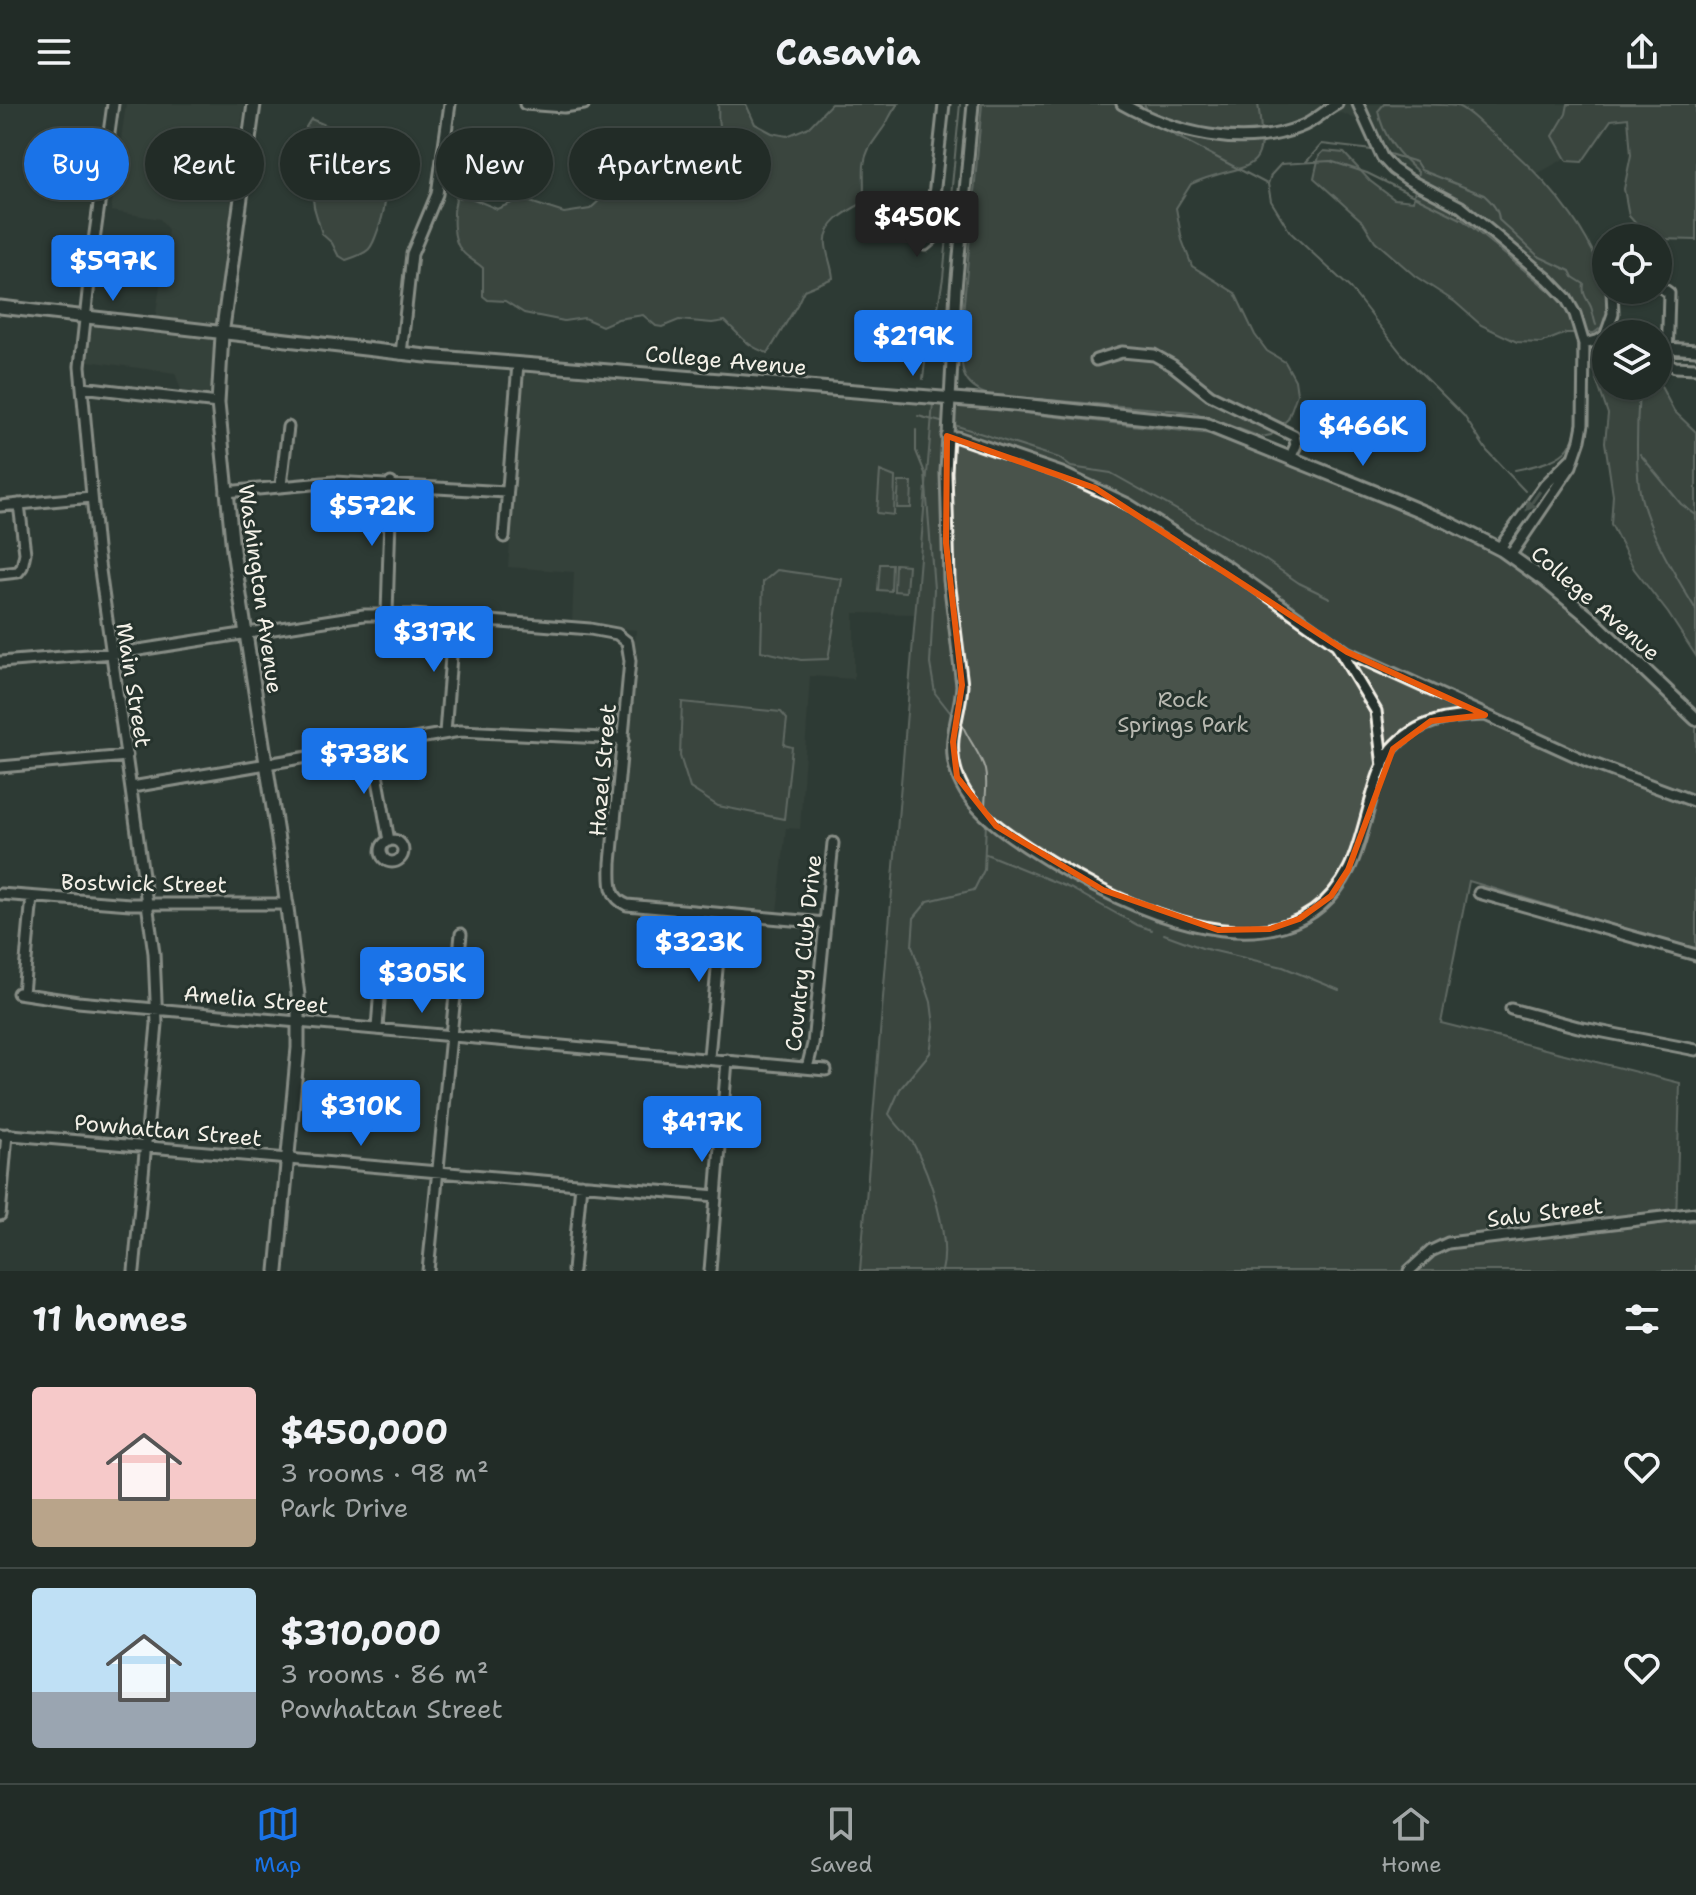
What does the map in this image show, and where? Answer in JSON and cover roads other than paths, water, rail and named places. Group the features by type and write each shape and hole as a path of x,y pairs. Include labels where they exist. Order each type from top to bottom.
{"main road":[{"name":"Washington Avenue","path":"254,104 222,335 218,403 226,492 245,633 288,904 299,1020 277,1271"},
{"name":"College Avenue","path":"0,307 401,354 950,399 1205,424 1449,523 1499,549 1580,609 1696,719"}],"street":[{"name":"Main Street","path":"113,104 80,362 91,497 148,904 157,1009 134,1271"},
{"path":"401,354 412,254 437,194 450,104"},
{"path":"525,104 564,107 584,104"},
{"path":"934,196 944,104"},
{"path":"973,104 956,289 947,436 946,543 962,685 953,759 957,777 967,796 996,826 1070,872 1153,912 1218,930 1270,929 1314,911 1338,887 1355,856 1383,766 1401,741 1431,721 1452,716 1485,715"},
{"path":"1122,104 1180,129 1251,138 1269,137 1304,126 1337,104"},
{"path":"1358,104 1382,157 1393,169 1461,207 1548,279 1566,298 1575,314 1584,344 1583,424 1565,475 1510,556"},
{"path":"1584,344 1592,342"},
{"path":"1672,348 1696,350"},
{"path":"1096,360 1134,352 1160,358 1210,395 1294,436 1297,441 1290,458"},
{"path":"504,537 518,364"},
{"path":"1672,364 1696,368"},
{"path":"82,387 218,403"},
{"path":"281,485 288,427"},
{"path":"947,436 1030,461 1128,504 1228,567 1337,646 1604,768 1696,802"},
{"path":"1499,549 1545,485 1573,458"},
{"path":"226,492 334,482 506,492"},
{"path":"387,614 391,483"},
{"path":"0,506 91,497"},
{"path":"0,574 18,572 24,561 19,504"},
{"path":"0,662 111,653 310,622 387,614 454,618 445,733"},
{"name":"Hazel Street","path":"454,618 590,629 617,634 627,642 630,661 610,883 617,899 627,905 722,914"},
{"path":"1337,646 1376,711 1383,766"},
{"path":"132,787 445,733 497,731 624,739"},
{"path":"372,746 389,841"},
{"path":"0,767 127,756"},
{"name":"Country Club Drive","path":"807,1068 813,1044 833,843"},
{"path":"1479,893 1696,955"},
{"name":"Bostwick Street","path":"0,894 148,904 288,904"},
{"name":"Amelia Street","path":"32,897 21,993 78,1002 826,1070"},
{"path":"709,1057 722,914 825,923"},
{"path":"428,1271 461,934"},
{"path":"377,1028 380,988 386,975 409,974 456,983"},
{"path":"1511,1009 1578,1027 1696,1050"},
{"path":"710,1271 727,1060"},
{"path":"0,1215 3,1134"},
{"name":"Powhattan Street","path":"3,1134 716,1196"},
{"path":"573,1271 581,1184"},
{"name":"Salu Street","path":"1409,1271 1431,1251 1448,1243 1696,1213"}],"waterway":[{"path":"923,379 928,337 943,278 960,104"},
{"path":"1144,104 1149,113"},
{"path":"1161,128 1267,184"},
{"path":"1306,162 1322,144 1372,150"},
{"path":"1386,153 1416,162 1421,170 1484,195 1494,206 1499,220 1538,256 1570,271 1584,284 1584,294 1595,320"},
{"path":"1525,491 1487,451 1464,416 1401,353 1350,288 1290,232 1271,201 1268,184 1271,175 1281,164 1330,161 1367,173 1463,220 1551,292 1572,320"},
{"path":"1576,333 1579,375"},
{"path":"1515,470 1550,461 1569,448 1577,425 1579,389"},
{"path":"1639,400 1637,459 1645,512 1672,570 1696,610"},
{"path":"918,416 941,422"},
{"path":"954,425 1059,458 1071,467 1111,473 1330,598"},
{"path":"916,430 916,451 925,473 934,589 930,664 935,693 953,716"},
{"path":"1640,454 1681,504 1696,515"},
{"path":"962,724 985,770 985,808"},
{"path":"942,1271 944,1241 932,1188 913,1143 889,1114 900,1089 930,1053 934,1026 931,1002 912,946 914,918 928,901 974,890 984,870 986,823"},
{"path":"986,854 1072,889 1152,930"},
{"path":"1164,934 1202,948 1283,967 1339,990"}],"park label":[{"name":"Rock Springs Park","path":"1183,712"}]}
